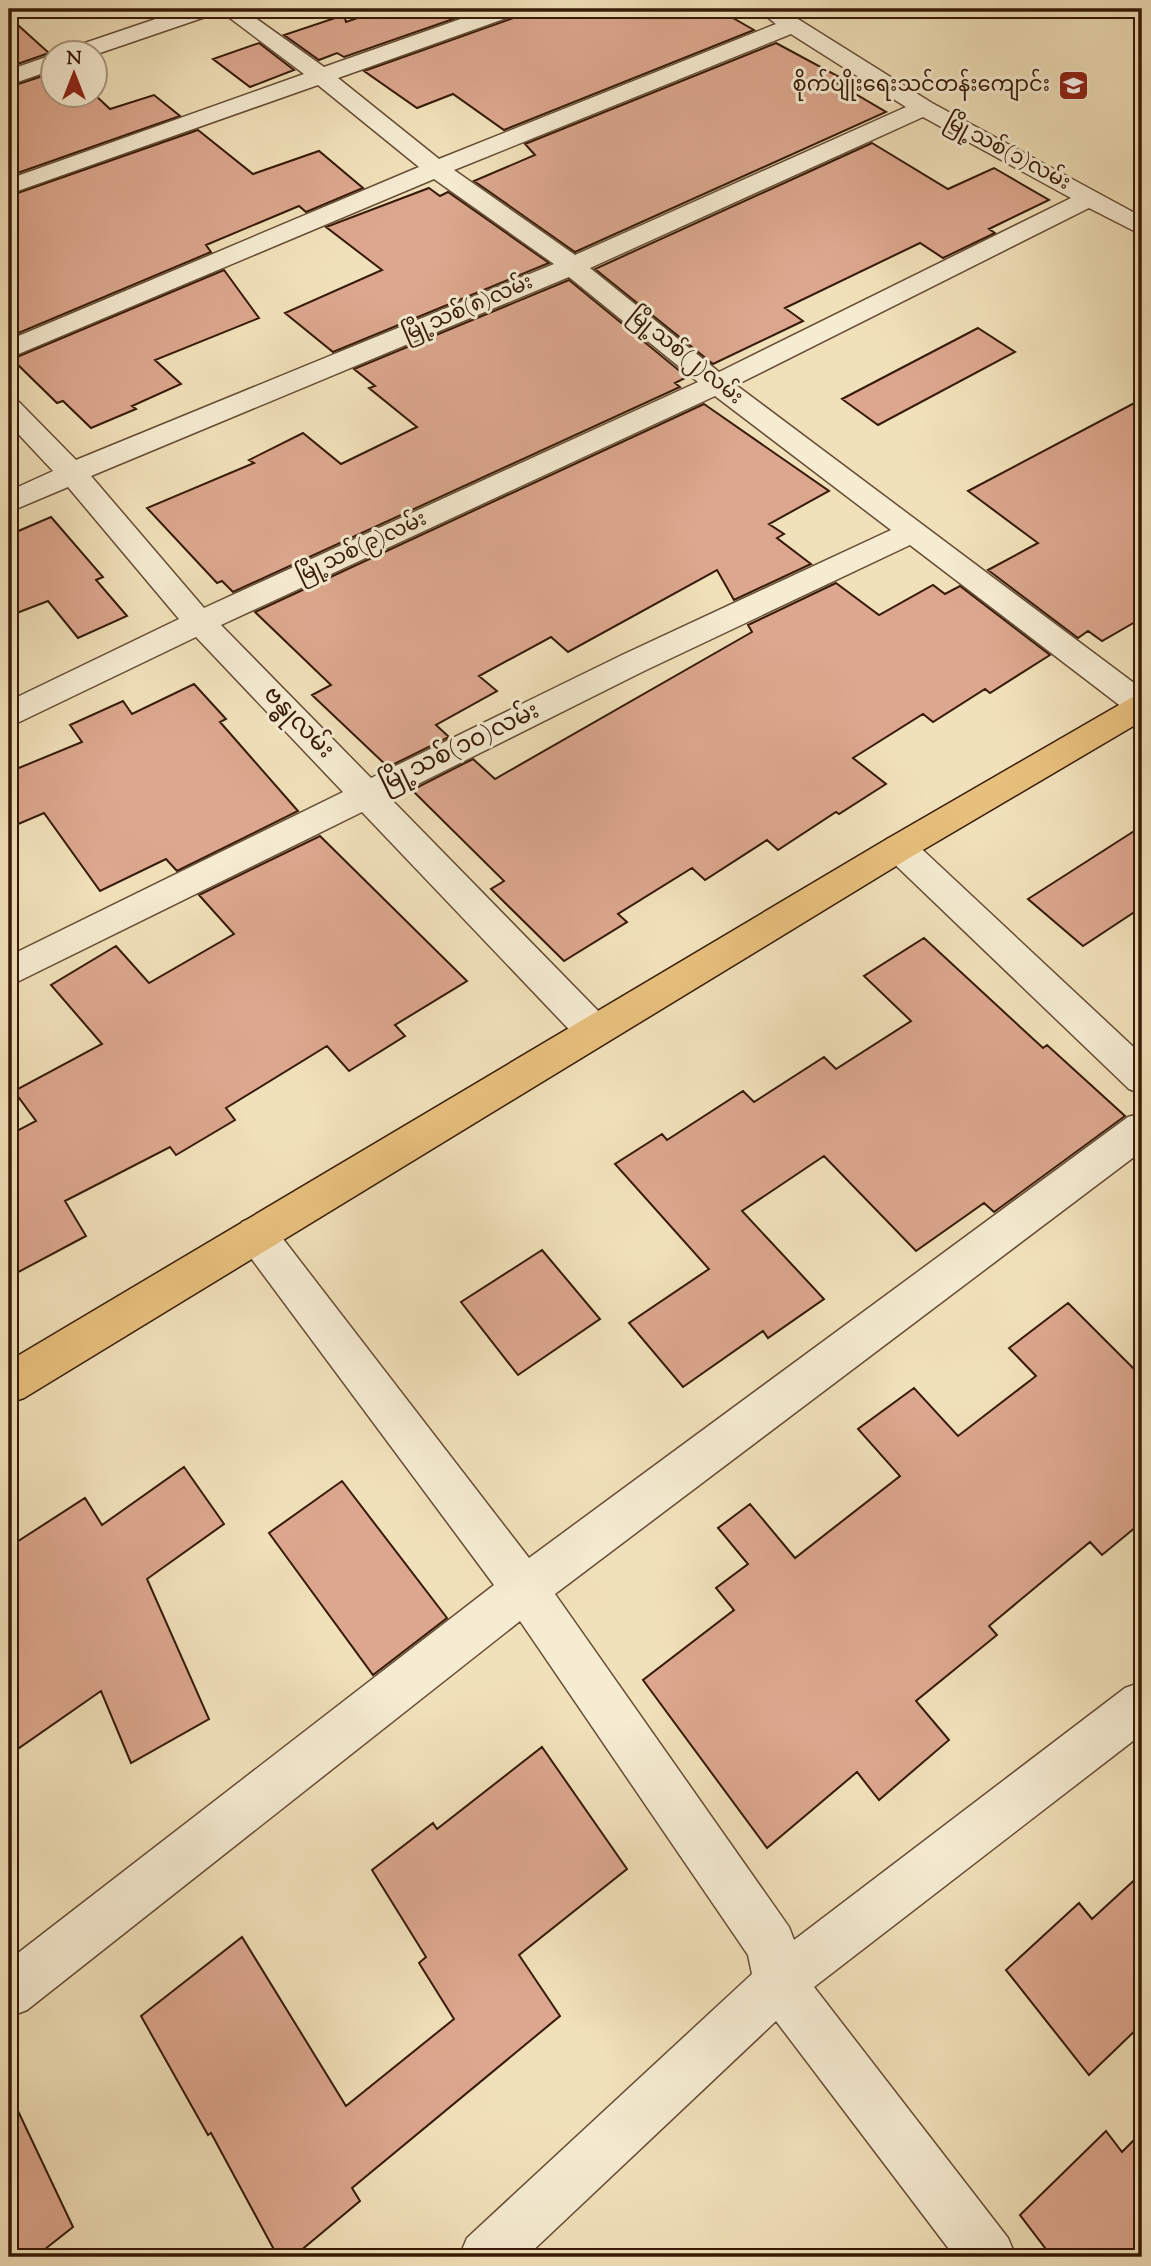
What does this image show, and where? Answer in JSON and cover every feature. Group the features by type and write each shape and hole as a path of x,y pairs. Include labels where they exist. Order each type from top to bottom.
{"highway":[{"path":"9,1384 899,848 1142,706"}],"street":[{"path":"108,43 206,9"},
{"name":"မြို့သစ်(၂)လမ်း","path":"229,9 321,76 436,169 572,266 717,384 915,531 1142,706"},
{"path":"9,187 510,9"},
{"name":"မြို့သစ်(၁)လမ်း","path":"767,9 924,107 1142,227"},
{"path":"9,350 436,169 793,25"},
{"path":"9,78 38,67"},
{"name":"မြို့သစ်(၈)လမ်း","path":"9,503 72,473 572,266 924,107"},
{"name":"မြို့သစ်(၉)လမ်း","path":"9,715 200,622 717,384 1091,198"},
{"name":"ဗန္ဓုလမ်း","path":"9,408 72,473 200,622 594,1031"},
{"name":"မြို့သစ်(၁၀)လမ်း","path":"9,972 633,663 915,531"},
{"path":"899,848 1142,1078"},
{"path":"9,1992 525,1588 1142,1129"},
{"path":"256,1234 525,1588 772,1945 779,1983 989,2257"},
{"path":"486,2257 779,1983 1142,1705"}],"building":[{"path":"384,9 482,9 344,57 337,53 319,60 284,35 344,15 346,22"},
{"path":"524,9 717,9 754,30 504,130 453,94 417,108 364,71 519,16"},
{"path":"9,17 38,43 38,57 9,67"},
{"path":"259,43 294,70 250,87 213,59"},
{"path":"776,43 845,80 837,83 886,112 575,252 474,181 535,155 525,144"},
{"path":"38,78 38,108 110,109 154,95 180,116 9,176 9,87"},
{"path":"198,130 253,174 319,151 363,188 306,212 299,206 206,245 211,252 9,337 9,196"},
{"path":"872,143 948,189 994,168 1049,200 989,229 995,233 943,258 920,243 785,308 803,321 713,364 595,269"},
{"path":"429,188 440,196 448,192 549,263 333,352 285,313 382,270 326,227"},
{"path":"224,270 259,318 155,360 181,384 132,406 136,409 91,428 63,401 57,403 12,359"},
{"path":"569,280 687,377 675,383 680,387 233,592 222,581 217,583 147,508 254,463 249,460 303,433 341,464 417,427 369,388 375,386 354,369"},
{"path":"978,328 1015,352 878,425 842,399"},
{"path":"1142,399 1142,618 1102,641 1088,631 1078,638 988,570 1038,543 968,491"},
{"path":"704,404 829,491 769,524 784,534 777,538 811,564 734,600 717,570 568,652 551,637 479,676 497,691 436,725 449,737 388,767 312,695 331,685 255,612"},
{"path":"51,517 103,577 96,580 127,616 78,638 48,601 9,616 9,535"},
{"path":"836,583 879,615 933,585 945,594 960,586 1050,655 990,693 985,689 933,722 923,714 853,758 886,784 839,814 836,812 778,850 767,840 705,880 692,868 618,914 627,922 564,961 491,889 504,881 412,790 473,759 495,779 752,632 748,625"},
{"path":"194,684 226,719 220,722 298,811 177,871 166,859 100,891 44,813 9,828 9,772 82,742 70,725 123,701 132,714"},
{"path":"1142,826 1142,907 1083,946 1028,899"},
{"path":"320,836 467,981 395,1025 405,1036 349,1071 327,1046 226,1108 235,1120 176,1155 170,1147 65,1201 86,1236 9,1277 9,1135 36,1121 14,1091 102,1044 51,985 116,946 149,983 234,934 199,895"},
{"path":"924,938 1043,1048 1047,1045 1125,1116 994,1212 984,1203 916,1251 824,1156 742,1211 824,1299 768,1338 763,1331 683,1387 629,1323 709,1269 615,1164 662,1134 667,1140 743,1091 754,1102 824,1057 836,1069 911,1021 864,976"},
{"path":"542,1250 600,1319 518,1375 461,1302"},
{"path":"1068,1303 1142,1377 1142,1522 1102,1555 1090,1542 989,1626 997,1635 916,1701 949,1740 879,1800 857,1772 767,1848 643,1680 734,1610 716,1588 748,1564 718,1528 750,1504 795,1558 900,1476 858,1429 914,1388 958,1436 1036,1376 1009,1348"},
{"path":"184,1467 224,1524 147,1579 209,1719 131,1763 101,1691 9,1755 9,1547 85,1498 102,1525"},
{"path":"342,1481 447,1618 373,1675 269,1533"},
{"path":"542,1747 627,1869 519,1955 560,2016 352,2188 360,2201 293,2257 278,2257 211,2133 208,2135 141,2016 242,1937 346,2106 454,2019 419,1963 426,1957 372,1870 433,1823 437,1829"},
{"path":"1142,1873 1142,2024 1089,2075 1006,1970 1079,1903 1092,1919"},
{"path":"9,2092 73,2227 35,2257 9,2257"},
{"path":"1106,2131 1122,2152 1142,2132 1142,2257 1052,2257 1020,2215"}],"place":[{"name":"စိုက်ပျိုးရေးသင်တန်းကျောင်း","path":"1073,86"}]}
